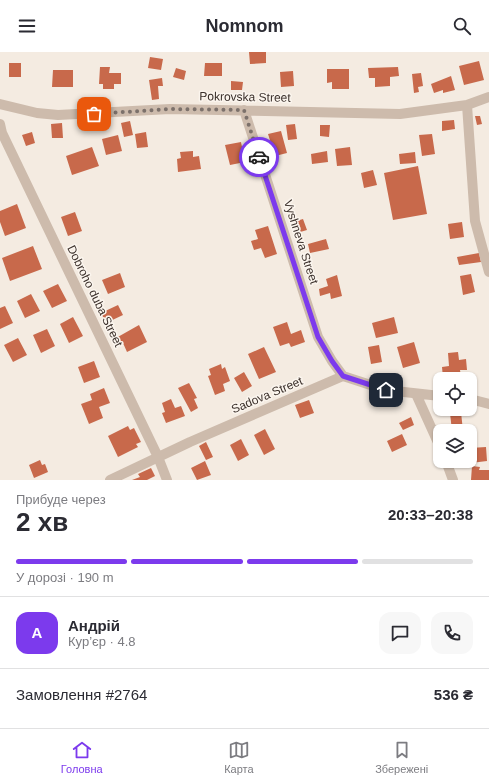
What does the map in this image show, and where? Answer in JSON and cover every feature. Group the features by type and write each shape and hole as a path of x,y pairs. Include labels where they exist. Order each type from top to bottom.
{"street":[{"name":"Pokrovska Street","path":"0,104 37,113 58,115 170,109 400,114 467,105 489,97"},
{"path":"467,105 475,221 489,272"},
{"name":"Vyshneva Street","path":"244,110 318,337 343,376"},
{"name":"Dobroho duba Street","path":"0,124 2,133 158,458 167,480"},
{"path":"343,376 386,390 433,395"},
{"name":"Sadova Street","path":"110,480 343,376"},
{"path":"416,394 433,432"},
{"path":"477,401 489,404"},
{"path":"449,468 453,480"}],"building":[{"path":"249,52 266,52 266,63 250,64"},
{"path":"150,57 163,59 161,70 148,68"},
{"path":"479,61 484,80 464,85 459,66"},
{"path":"9,63 21,63 21,77 9,77"},
{"path":"205,63 222,63 222,76 204,76"},
{"path":"100,67 110,67 109,73 121,73 121,84 114,84 114,89 103,89 103,84 99,84"},
{"path":"398,67 399,76 390,77 390,86 375,87 375,78 369,78 368,68"},
{"path":"176,68 186,71 184,80 173,77"},
{"path":"327,69 349,69 349,89 332,89 332,82 327,83"},
{"path":"53,70 73,70 73,87 52,87"},
{"path":"293,71 294,86 281,87 280,72"},
{"path":"421,73 423,86 418,87 419,92 414,93 412,74"},
{"path":"451,76 455,90 443,93 443,90 434,93 431,84"},
{"path":"162,78 163,86 158,86 159,99 152,100 149,80"},
{"path":"231,81 243,82 242,90 231,90"},
{"path":"475,116 480,116 482,124 477,125"},
{"path":"454,120 455,129 442,131 442,121"},
{"path":"130,121 133,135 124,137 121,123"},
{"path":"62,123 63,138 52,138 51,124"},
{"path":"295,124 297,139 288,140 286,125"},
{"path":"320,125 330,125 329,137 320,136"},
{"path":"281,131 287,153 275,156 268,134"},
{"path":"32,132 35,143 26,146 22,135"},
{"path":"146,132 148,147 137,148 135,134"},
{"path":"432,134 435,154 422,156 419,135"},
{"path":"118,135 122,151 106,155 102,139"},
{"path":"241,142 245,162 230,165 225,145"},
{"path":"92,147 99,166 72,175 66,156"},
{"path":"350,147 352,165 337,166 335,149"},
{"path":"193,151 193,157 199,156 201,169 178,172 177,159 181,158 180,152"},
{"path":"327,151 328,162 312,164 311,154"},
{"path":"415,152 416,163 400,164 399,154"},
{"path":"418,166 427,214 393,220 384,173"},
{"path":"373,170 377,185 364,188 361,173"},
{"path":"17,204 26,228 5,236 0,222 0,211"},
{"path":"75,212 82,231 68,236 61,217"},
{"path":"303,219 307,230 297,233 293,222"},
{"path":"462,222 464,237 450,239 448,224"},
{"path":"268,226 277,254 265,258 261,248 254,250 251,241 258,239 255,230"},
{"path":"326,239 329,249 310,253 308,244"},
{"path":"33,246 42,269 10,281 2,258"},
{"path":"479,253 481,262 459,265 457,257"},
{"path":"120,273 125,287 108,294 102,280"},
{"path":"471,274 475,292 463,295 460,276"},
{"path":"337,275 342,296 331,299 330,293 320,296 319,289 328,286 326,279"},
{"path":"58,284 67,301 52,308 43,291"},
{"path":"31,294 40,311 25,318 17,301"},
{"path":"118,305 123,315 106,323 101,313"},
{"path":"5,306 13,323 0,329 0,308"},
{"path":"73,317 83,336 69,343 60,324"},
{"path":"394,317 398,333 376,338 372,323"},
{"path":"287,322 291,334 301,330 305,342 291,347 289,343 280,346 273,327"},
{"path":"139,325 147,342 127,352 123,343 119,345 116,338"},
{"path":"47,329 55,346 41,353 33,335"},
{"path":"18,338 27,355 13,362 4,345"},
{"path":"414,342 420,363 403,368 397,347"},
{"path":"379,345 382,362 371,364 368,347"},
{"path":"264,347 276,372 259,379 248,354"},
{"path":"458,352 459,360 466,359 467,370 460,370 460,372 442,372 442,367 449,366 448,353"},
{"path":"94,361 100,377 84,383 78,367"},
{"path":"221,364 222,369 225,367 230,381 223,384 225,391 215,395 208,376 211,375 209,369"},
{"path":"244,372 252,386 242,392 234,378"},
{"path":"189,383 197,398 194,399 198,408 191,412 178,388"},
{"path":"104,388 110,403 99,407 103,418 89,424 81,404 92,400 90,394"},
{"path":"171,399 175,408 181,406 185,416 166,423 162,413 165,412 162,403"},
{"path":"309,400 314,413 300,418 295,405"},
{"path":"450,416 461,416 462,424 451,424"},
{"path":"411,417 414,425 403,430 399,423"},
{"path":"128,426 130,430 134,428 141,442 136,444 138,447 118,457 108,436"},
{"path":"265,429 275,449 264,455 254,435"},
{"path":"402,434 407,445 392,452 387,441"},
{"path":"241,439 249,455 238,461 230,445"},
{"path":"206,442 213,457 206,460 199,446"},
{"path":"486,447 487,461 477,462 477,448"},
{"path":"40,460 42,465 45,464 48,472 34,478 29,465"},
{"path":"205,461 211,475 197,480 191,468"},
{"path":"477,467 480,467 479,470 489,470 489,480 471,480 472,468 477,468"},
{"path":"151,468 155,476 147,480 132,480 140,477 138,474"}],"way so far":[{"path":"94,114 170,109 244,110 259,157"}],"route":[{"path":"259,157 318,337 343,376 386,390"}]}
